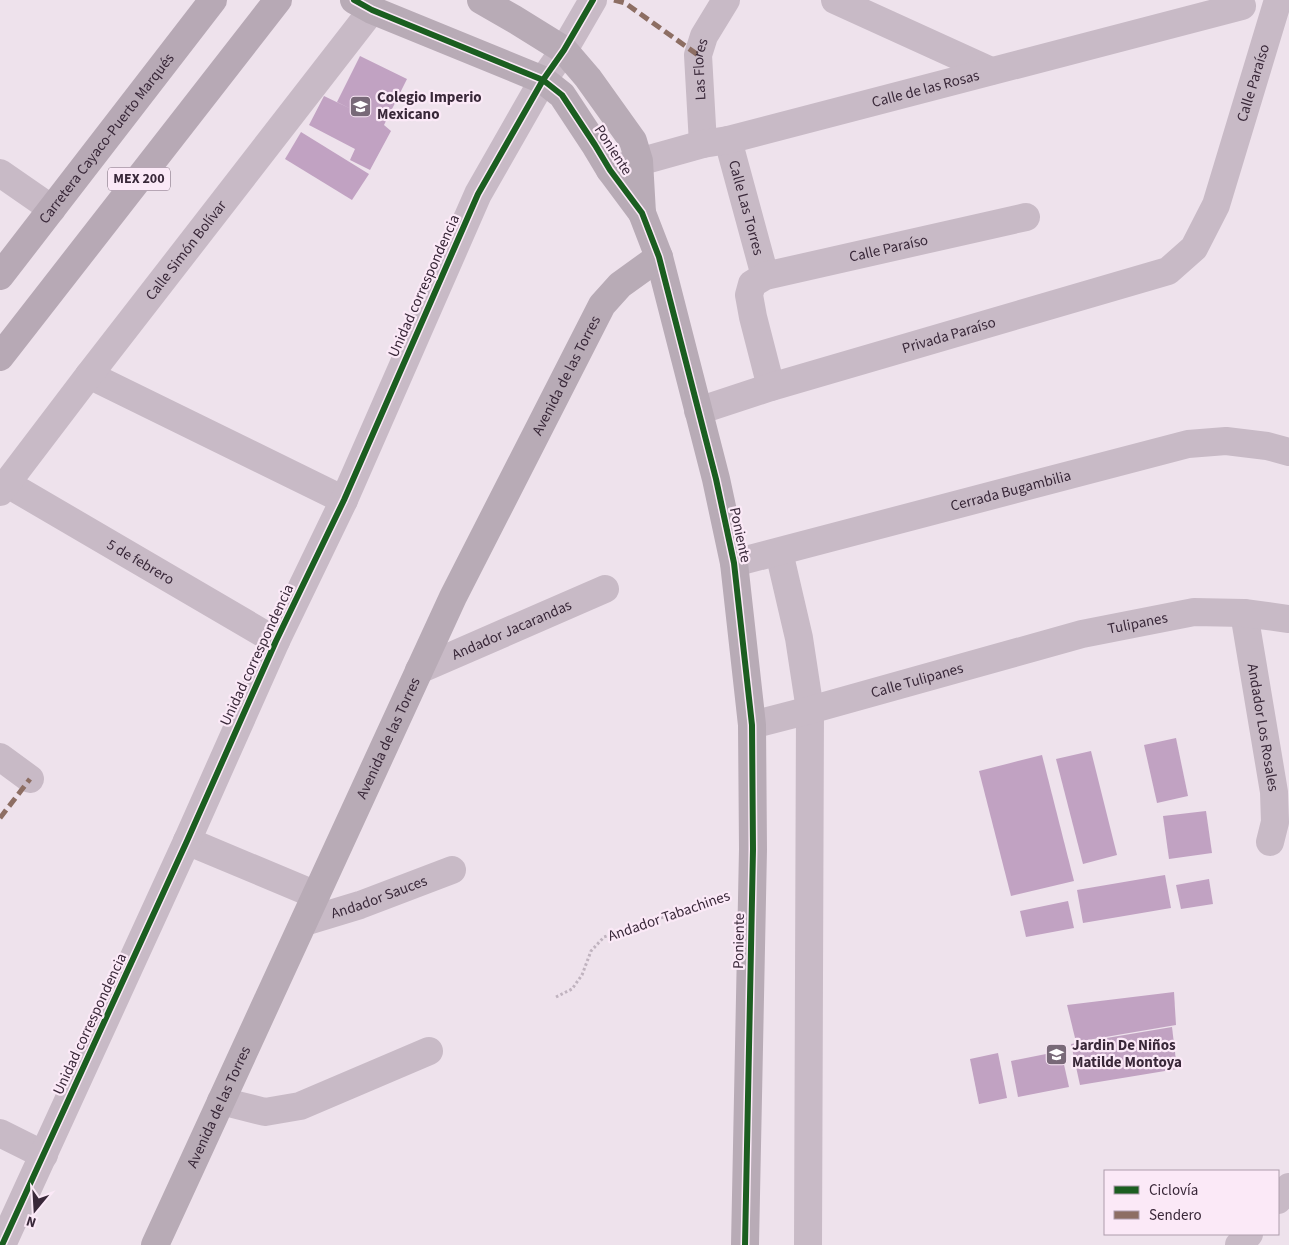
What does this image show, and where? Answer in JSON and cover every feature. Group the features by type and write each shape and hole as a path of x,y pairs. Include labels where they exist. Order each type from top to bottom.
{"main road":[{"name":"Carretera Cayaco-Puerto Marqués","path":"0,276 212,0"},
{"name":"MEX 200","path":"0,357 278,0"}],"street":[{"name":"Poniente","path":"481,0 564,50 588,78 633,140 638,161 642,212 659,257 716,479 734,563 752,725 752,887 745,1245"},
{"path":"543,80 564,50 594,0"},
{"name":"Las Flores","path":"715,142 698,55 704,36 726,0"},
{"path":"835,0 991,71"},
{"path":"1236,3 1275,10"},
{"name":"Calle de las Rosas","path":"610,170 638,161 991,71 1236,3"},
{"name":"Poniente","path":"363,5 543,80 562,96 610,170 642,212"},
{"name":"Calle Simón Bolívar","path":"3,488 363,5"},
{"name":"Calle Paraíso","path":"1194,248 1216,205 1275,10"},
{"name":"Unidad correspondencia","path":"2,1245 187,841 276,641 344,500 478,194 543,80"},
{"name":"Calle Las Torres","path":"715,142 758,280 749,295 771,387"},
{"path":"0,173 52,209"},
{"name":"Calle Paraíso","path":"758,280 1026,217"},
{"name":"Privada Paraíso","path":"698,411 771,387 1168,272 1194,248"},
{"name":"Avenida de las Torres","path":"155,1245 453,597 602,305 620,285 659,257"},
{"path":"89,375 344,500"},
{"name":"Cerrada Bugambilia","path":"734,563 1188,444 1226,441 1267,446 1289,452"},
{"name":"5 de febrero","path":"3,488 276,641"},
{"path":"778,552 798,638 810,710 808,1245"},
{"name":"Andador Jacarandas","path":"419,670 605,589"},
{"name":"Tulipanes","path":"1082,634 1194,612 1244,613"},
{"path":"1244,613 1289,619"},
{"name":"Andador Los Rosales","path":"1244,613 1274,792 1275,822 1270,842"},
{"name":"Calle Tulipanes","path":"752,725 1082,634"},
{"path":"0,757 30,779"},
{"path":"187,841 316,895"},
{"name":"Andador Sauces","path":"304,922 360,905 452,870"},
{"path":"221,1100 265,1112 300,1106 429,1051"},
{"path":"0,1133 44,1154"},
{"path":"1279,1199 1289,1187"},
{"path":"1239,1245 1248,1235"}],"building":[{"path":"360,56 407,79 384,125 391,131 370,170 350,160 355,149 309,125 324,96 351,109 337,102"},
{"path":"301,132 369,174 352,200 285,159"},
{"path":"1176,738 1188,796 1157,803 1144,745"},
{"path":"1091,751 1117,855 1083,864 1056,759"},
{"path":"1042,755 1074,881 1011,896 979,771"},
{"path":"1206,811 1212,853 1169,859 1163,816"},
{"path":"1165,875 1171,908 1083,923 1077,890"},
{"path":"1209,879 1213,904 1181,909 1176,885"},
{"path":"1068,901 1074,928 1026,937 1020,911"},
{"path":"1174,992 1176,1025 1076,1042 1067,1005"},
{"path":"1172,1027 1177,1069 1080,1085 1071,1044"},
{"path":"1061,1051 1069,1087 1018,1097 1011,1061"},
{"path":"998,1053 1007,1098 979,1104 970,1059"}],"marked path":[{"path":"614,0 625,3 698,55"},
{"path":"0,818 30,779"}],"cycle path":[{"path":"354,0 372,10 543,80 562,95 610,170 642,213 659,257 716,479 734,563 752,725 753,849 745,1245"},
{"path":"2,1245 187,841 276,641 344,500 478,194 543,80 564,50 593,0"}],"place":[{"name":"Colegio Imperio Mexicano","path":"361,106"},
{"name":"Jardin De Niños Matilde Montoya","path":"1056,1054"}]}
